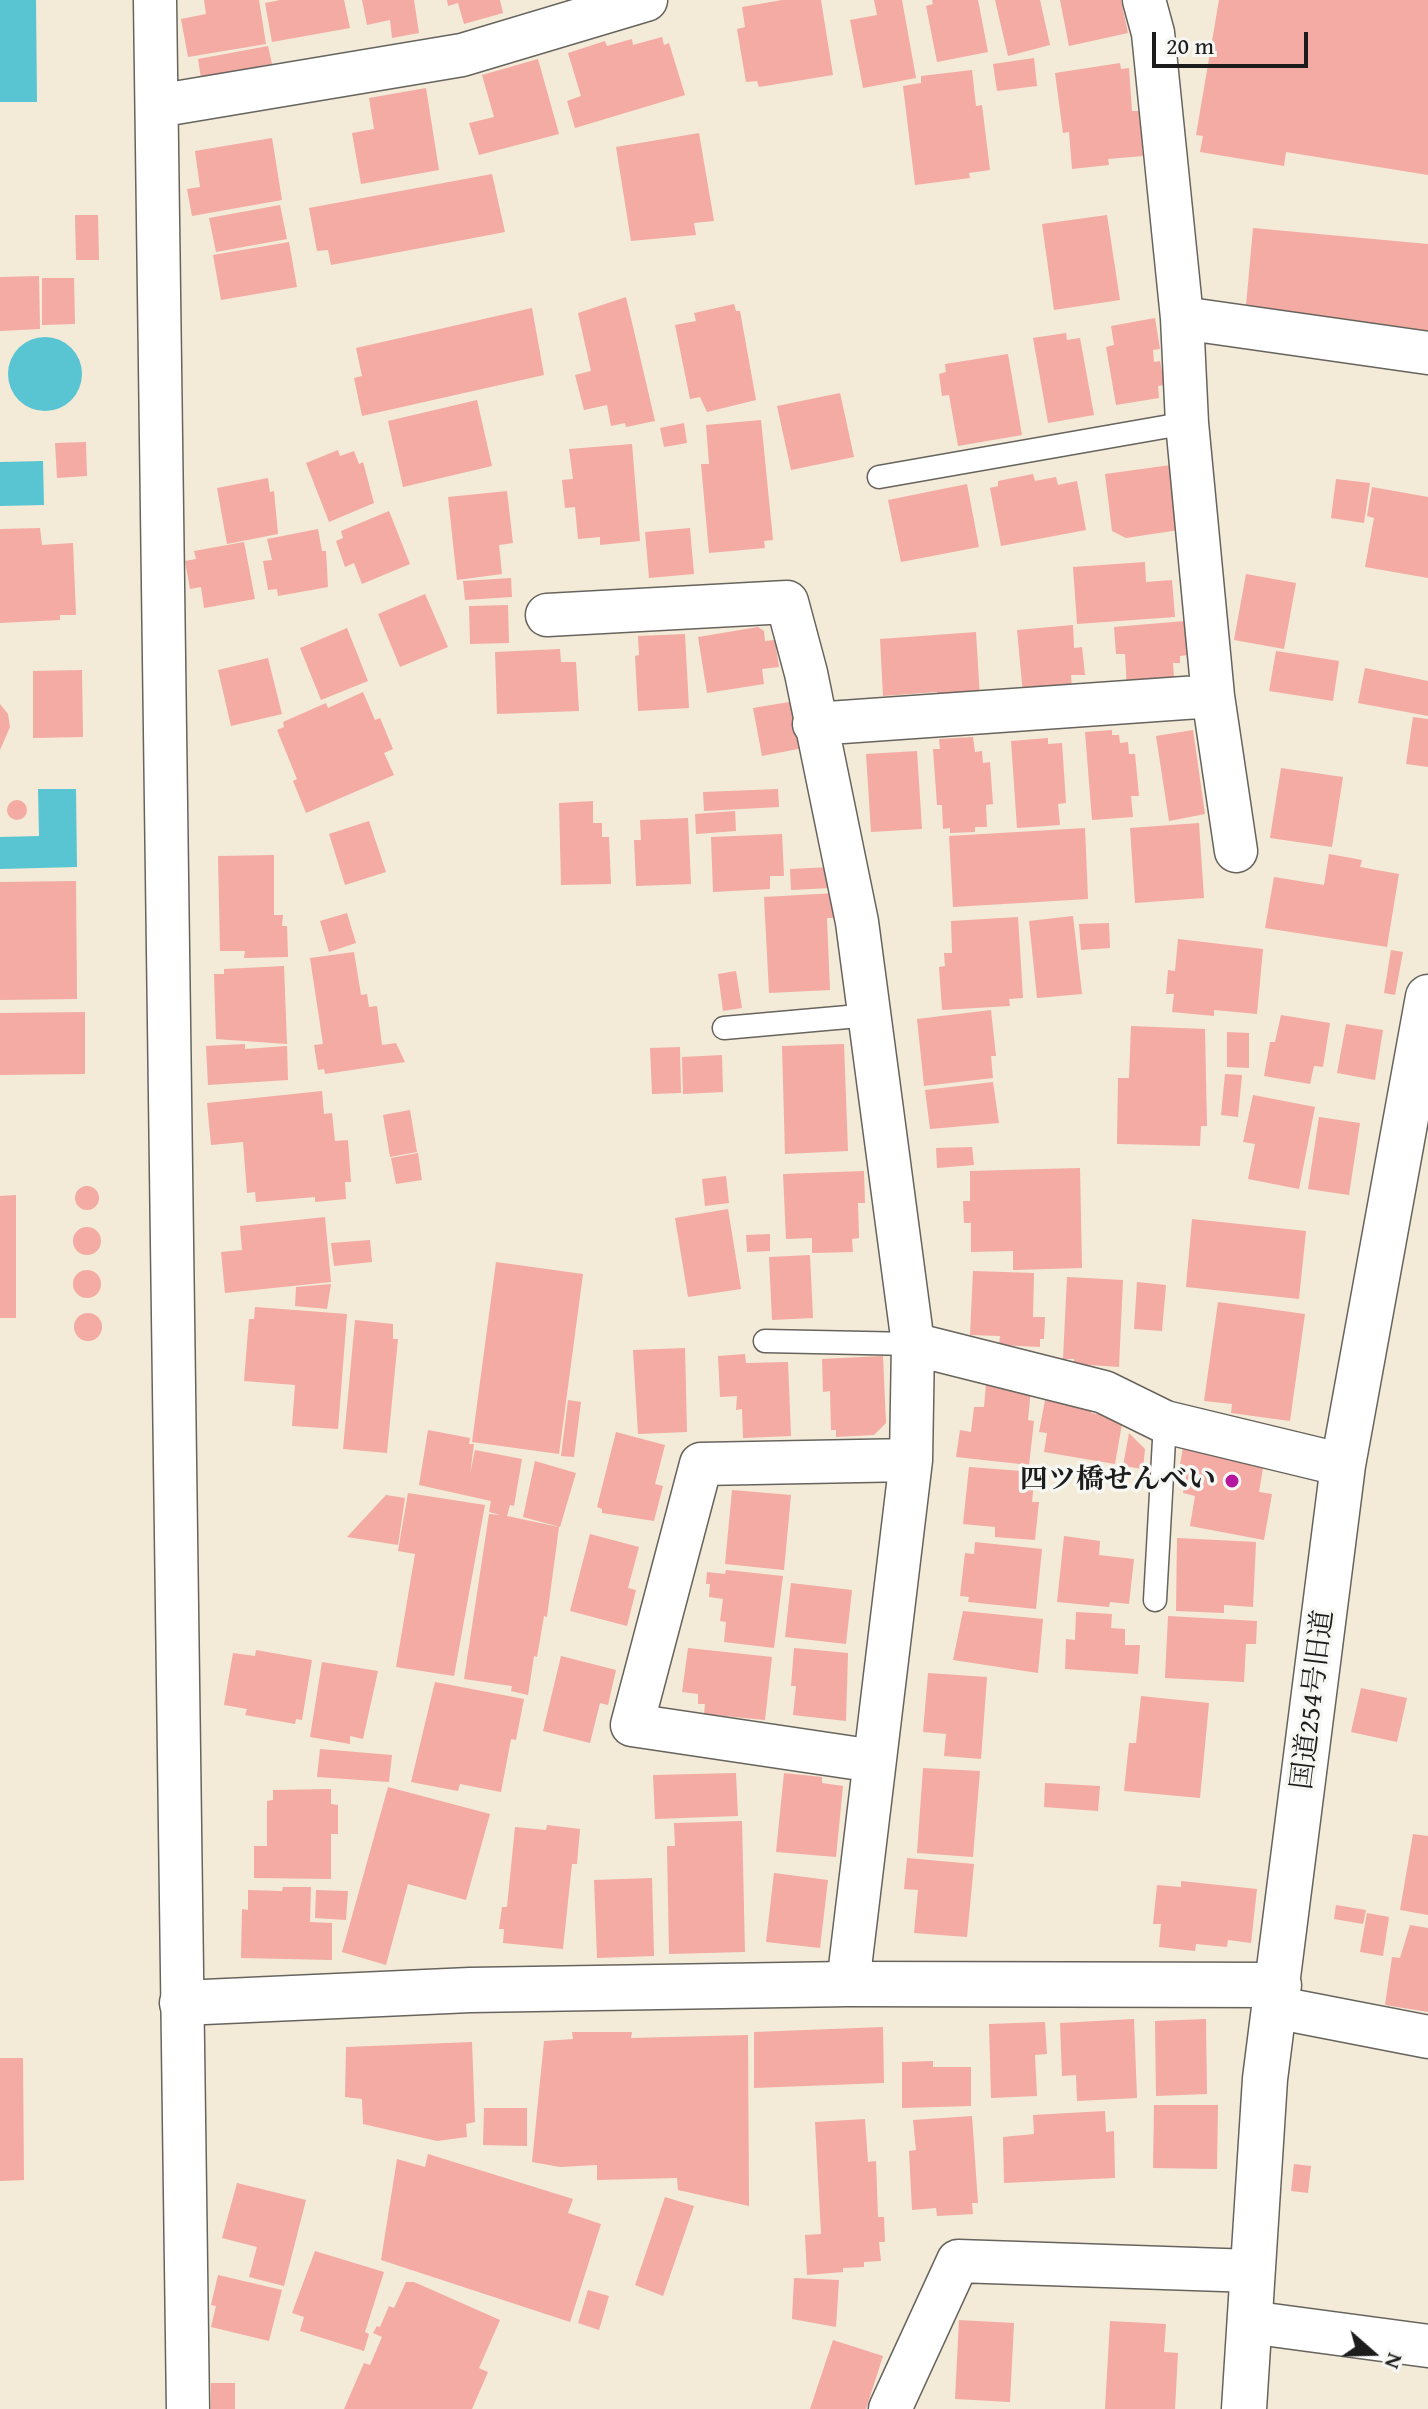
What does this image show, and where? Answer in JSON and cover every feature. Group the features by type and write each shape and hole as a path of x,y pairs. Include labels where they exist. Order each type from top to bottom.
{"street":[{"path":"155,0 188,2409"},
{"path":"157,106 462,55 646,0"},
{"path":"1144,0 1153,33 1182,318 1187,423 1213,696 1236,851"},
{"path":"1182,318 1428,353"},
{"path":"547,615 787,602 814,724 857,922 913,1344 911,1460 848,1984"},
{"path":"814,724 1213,696"},
{"name":"国道254号旧道","path":"1244,2409 1265,2079 1343,1465 1428,997"},
{"path":"913,1344 1104,1392 1165,1422 1343,1465"},
{"path":"874,1761 632,1725 701,1464 911,1460"},
{"path":"182,2003 470,1990 848,1984 1276,1996 1428,2037"},
{"path":"890,2409 958,2261 1253,2271"},
{"path":"1249,2322 1428,2346"}],"lane":[{"path":"879,477 1187,423"},
{"path":"724,1028 870,1015"},
{"path":"765,1341 913,1344"},
{"path":"1155,1600 1165,1422"}],"water":[{"path":"0,0 36,0 37,102 0,102"},
{"path":"45,337 66,343 76,353 82,374 76,395 66,405 45,411 24,405 14,395 8,374 14,353 24,343"},
{"path":"43,461 44,505 0,506 0,462"},
{"path":"38,789 76,789 77,867 0,869 0,837 39,836"}],"building":[{"path":"204,0 259,0 266,44 188,57 181,19 206,14"},
{"path":"280,0 344,0 350,28 272,42 265,3"},
{"path":"362,0 414,0 419,33 392,38 390,20 367,25"},
{"path":"447,0 500,0 503,13 464,24 458,3 448,6"},
{"path":"782,0 821,0 833,75 759,87 757,81 746,82 737,29 745,27 742,7"},
{"path":"874,0 902,0 916,78 863,88 850,20 877,15"},
{"path":"932,0 978,0 988,52 937,62 926,6 933,4"},
{"path":"995,0 1040,0 1050,45 1008,56"},
{"path":"1060,0 1121,0 1128,33 1069,46"},
{"path":"1219,0 1428,0 1428,175 1286,152 1284,166 1200,152 1203,136 1196,135"},
{"path":"662,37 664,45 669,43 685,95 575,128 567,101 581,96 568,53 605,41 607,46 632,39 633,45"},
{"path":"268,46 272,64 201,78 198,59"},
{"path":"1034,58 1037,86 997,91 993,64"},
{"path":"538,59 559,134 479,155 469,123 494,117 482,75"},
{"path":"1120,63 1121,69 1129,68 1132,111 1139,111 1143,156 1108,159 1109,165 1072,169 1069,132 1063,133 1055,73"},
{"path":"972,70 976,106 982,105 990,170 969,173 970,178 915,185 903,86 921,83 921,76"},
{"path":"426,88 439,170 361,184 352,133 374,129 369,98"},
{"path":"699,133 714,221 694,223 696,235 631,241 616,147"},
{"path":"272,138 282,200 192,216 187,189 200,187 195,151"},
{"path":"492,174 505,232 331,265 328,250 317,251 309,208"},
{"path":"280,205 287,239 216,252 209,218"},
{"path":"75,215 98,215 99,260 76,260"},
{"path":"1107,215 1120,300 1054,310 1042,224"},
{"path":"1253,228 1428,244 1428,334 1245,317"},
{"path":"289,242 297,287 221,300 213,255"},
{"path":"39,276 40,329 0,331 0,277"},
{"path":"42,278 74,278 75,324 42,325"},
{"path":"626,297 655,421 626,427 625,423 611,426 607,405 584,410 575,375 591,371 578,313"},
{"path":"734,304 736,311 740,311 756,400 707,412 700,397 690,399 675,325 696,321 694,313"},
{"path":"532,308 544,375 362,416 354,378 362,376 356,348"},
{"path":"1155,318 1160,349 1153,350 1154,362 1160,361 1165,385 1158,386 1159,398 1116,405 1106,347 1114,345 1111,326"},
{"path":"1066,333 1067,340 1080,338 1094,415 1048,423 1033,338"},
{"path":"1008,354 1022,435 958,446 949,395 942,396 939,374 946,372 945,364"},
{"path":"840,393 854,457 791,470 777,406"},
{"path":"477,400 492,466 403,487 388,421"},
{"path":"761,420 773,540 764,541 765,548 709,553 701,464 709,464 706,425"},
{"path":"684,423 687,443 664,447 660,428"},
{"path":"86,442 87,476 57,478 55,443"},
{"path":"632,444 640,541 600,545 600,537 578,539 575,507 565,508 562,480 573,479 569,449"},
{"path":"338,450 340,456 354,451 359,464 363,462 374,503 329,522 306,463"},
{"path":"1171,465 1179,530 1126,538 1112,531 1105,474"},
{"path":"1033,474 1035,481 1056,477 1058,485 1077,481 1086,530 1001,546 990,488 998,486 998,481"},
{"path":"268,478 270,492 274,491 278,534 227,544 217,488"},
{"path":"1336,479 1370,483 1364,523 1331,518"},
{"path":"967,484 979,547 901,562 888,500"},
{"path":"1372,487 1428,497 1428,578 1365,567 1374,518 1367,516"},
{"path":"507,491 513,543 499,545 502,574 457,580 448,497"},
{"path":"389,511 410,564 362,584 354,563 345,567 336,541 343,538 341,531"},
{"path":"40,528 42,545 73,543 76,615 60,615 60,620 0,623 0,529"},
{"path":"690,528 694,574 649,578 645,532"},
{"path":"318,529 322,551 326,551 328,587 278,596 277,589 268,590 263,561 272,560 267,539"},
{"path":"244,542 255,599 204,608 201,587 190,589 185,561 196,559 194,551"},
{"path":"1145,562 1146,582 1172,580 1175,617 1077,624 1073,567"},
{"path":"1246,574 1296,583 1284,649 1234,640"},
{"path":"511,578 512,597 465,600 463,581"},
{"path":"425,594 448,647 400,667 378,614"},
{"path":"508,605 509,643 470,644 469,606"},
{"path":"1185,621 1187,655 1180,656 1180,663 1173,663 1174,677 1160,678 1160,685 1127,688 1125,654 1116,654 1114,627"},
{"path":"1073,625 1074,648 1082,647 1085,675 1071,675 1072,690 1023,694 1017,630"},
{"path":"758,627 764,631 765,641 775,640 779,667 762,669 764,684 707,693 698,637"},
{"path":"347,628 368,681 321,700 300,648"},
{"path":"976,632 980,698 938,701 937,692 883,696 880,639"},
{"path":"685,634 689,708 638,711 635,656 639,655 638,636"},
{"path":"560,649 561,662 576,662 579,711 497,714 495,652"},
{"path":"1276,651 1339,661 1333,701 1269,691"},
{"path":"268,658 282,714 231,726 218,670"},
{"path":"1365,668 1428,681 1428,716 1358,703"},
{"path":"82,670 83,737 33,738 33,671"},
{"path":"363,692 375,720 380,718 393,749 384,753 394,775 306,813 293,781 297,779 277,730 284,727 283,722 326,703 328,708"},
{"path":"795,701 803,748 762,756 753,708"},
{"path":"0,704 8,714 10,727 0,750"},
{"path":"1413,717 1428,719 1428,767 1406,764"},
{"path":"1112,730 1112,735 1119,735 1120,743 1128,742 1129,754 1135,754 1139,796 1131,796 1133,817 1092,820 1085,732"},
{"path":"1193,730 1205,814 1169,821 1156,736"},
{"path":"973,737 975,752 982,751 983,763 990,762 993,804 986,805 987,827 975,827 975,832 950,833 950,828 943,829 942,805 937,805 933,749 940,749 939,739"},
{"path":"1048,738 1048,744 1062,743 1066,803 1058,804 1060,825 1017,828 1011,741"},
{"path":"917,751 922,829 871,832 866,754"},
{"path":"1281,768 1343,777 1332,847 1270,838"},
{"path":"778,789 779,807 704,811 703,792"},
{"path":"17,800 24,803 27,810 24,817 17,820 10,817 7,810 10,803"},
{"path":"593,801 593,823 602,823 602,837 609,837 611,884 561,885 559,803"},
{"path":"735,811 736,831 696,834 695,814"},
{"path":"688,818 691,884 636,886 634,840 641,840 640,820"},
{"path":"369,821 386,872 345,885 329,834"},
{"path":"1199,823 1204,898 1135,903 1130,828"},
{"path":"1085,828 1088,899 953,907 949,836"},
{"path":"782,834 784,876 770,876 770,889 713,892 711,837"},
{"path":"1329,854 1362,860 1360,867 1399,874 1387,947 1265,928 1274,877 1324,885"},
{"path":"274,855 274,915 283,915 282,926 287,926 288,957 244,958 245,951 220,951 218,856"},
{"path":"830,867 831,888 791,890 790,869"},
{"path":"76,881 77,999 0,1000 0,882"},
{"path":"836,893 838,918 827,918 830,990 769,993 764,897"},
{"path":"347,913 356,943 329,952 320,921"},
{"path":"1073,916 1082,994 1037,998 1029,921"},
{"path":"1018,917 1023,998 1009,999 1010,1006 942,1010 939,967 945,966 944,953 952,953 951,921"},
{"path":"1109,923 1110,948 1081,950 1079,924"},
{"path":"1178,939 1263,949 1257,1014 1214,1010 1214,1016 1172,1012 1174,994 1166,994 1168,970 1175,971"},
{"path":"1391,950 1403,952 1395,995 1384,993"},
{"path":"354,952 361,995 367,994 369,1007 377,1006 382,1045 396,1043 405,1062 325,1074 324,1069 318,1070 314,1045 323,1044 310,958"},
{"path":"284,966 287,1044 216,1039 214,974 224,974 224,969"},
{"path":"736,971 742,1008 723,1011 718,974"},
{"path":"991,1010 996,1056 991,1056 993,1078 924,1086 917,1019"},
{"path":"85,1012 85,1074 0,1075 0,1013"},
{"path":"1281,1015 1330,1023 1323,1067 1314,1066 1310,1084 1264,1076 1270,1042 1275,1042"},
{"path":"1346,1024 1383,1030 1375,1080 1337,1073"},
{"path":"1131,1026 1205,1029 1207,1126 1201,1126 1200,1146 1117,1144 1118,1078 1129,1078"},
{"path":"1227,1032 1249,1033 1249,1068 1227,1067"},
{"path":"245,1044 245,1049 287,1046 288,1080 208,1085 206,1046"},
{"path":"844,1044 848,1151 785,1154 782,1046"},
{"path":"680,1047 681,1093 652,1094 650,1048"},
{"path":"722,1055 723,1092 683,1094 682,1057"},
{"path":"1225,1074 1242,1075 1238,1117 1221,1115"},
{"path":"993,1082 999,1123 930,1129 925,1090"},
{"path":"322,1091 324,1114 332,1113 335,1141 348,1140 351,1182 345,1182 346,1199 315,1202 315,1197 256,1202 255,1192 247,1193 243,1142 211,1145 207,1103"},
{"path":"1253,1095 1315,1107 1299,1189 1248,1179 1255,1144 1243,1142"},
{"path":"410,1110 417,1152 390,1157 383,1115"},
{"path":"1319,1117 1360,1123 1349,1195 1308,1189"},
{"path":"972,1147 974,1165 937,1168 936,1148"},
{"path":"418,1153 422,1180 396,1184 391,1158"},
{"path":"1080,1168 1082,1268 1013,1270 1013,1251 971,1252 971,1223 964,1223 963,1201 970,1201 970,1171"},
{"path":"864,1171 865,1203 858,1203 859,1238 852,1239 853,1252 812,1253 812,1238 786,1239 783,1174"},
{"path":"726,1176 729,1203 705,1206 702,1179"},
{"path":"87,1186 98,1193 99,1198 92,1209 87,1210 76,1203 75,1198 82,1187"},
{"path":"16,1195 16,1318 0,1318 0,1196"},
{"path":"728,1209 741,1289 688,1297 675,1218"},
{"path":"325,1217 331,1282 225,1293 221,1252 242,1250 240,1226"},
{"path":"1192,1219 1306,1231 1299,1299 1186,1287"},
{"path":"87,1227 97,1231 101,1241 97,1251 87,1255 77,1251 73,1241 77,1231"},
{"path":"770,1234 770,1251 747,1252 746,1235"},
{"path":"370,1240 372,1262 334,1266 331,1243"},
{"path":"810,1255 813,1318 772,1320 769,1257"},
{"path":"496,1262 583,1274 559,1454 472,1442"},
{"path":"87,1270 97,1274 101,1284 97,1294 87,1298 77,1294 73,1284 77,1274"},
{"path":"973,1271 1034,1273 1033,1317 1045,1317 1044,1339 1040,1339 1040,1347 999,1345 1000,1336 970,1335"},
{"path":"1067,1277 1123,1280 1119,1367 1074,1364 1074,1359 1063,1359"},
{"path":"1137,1282 1166,1285 1162,1331 1134,1329"},
{"path":"331,1284 327,1309 295,1306 296,1287"},
{"path":"1218,1302 1305,1314 1290,1421 1231,1413 1232,1404 1204,1401"},
{"path":"255,1307 347,1314 338,1429 292,1426 295,1385 244,1381 249,1319 254,1319"},
{"path":"88,1313 98,1317 102,1327 98,1337 88,1341 78,1337 74,1327 78,1317"},
{"path":"355,1320 393,1324 393,1339 398,1339 387,1453 343,1449"},
{"path":"685,1348 687,1432 638,1434 633,1350"},
{"path":"745,1354 746,1363 788,1362 791,1436 743,1438 742,1409 736,1410 737,1396 720,1397 718,1356"},
{"path":"883,1356 886,1423 874,1435 836,1437 836,1430 831,1430 830,1391 823,1392 822,1359"},
{"path":"986,1384 1031,1389 1028,1420 1034,1421 1029,1465 956,1457 960,1430 971,1432 974,1407 984,1407"},
{"path":"1046,1395 1093,1403 1091,1413 1123,1418 1115,1464 1044,1452 1047,1433 1039,1432"},
{"path":"568,1400 581,1402 574,1457 561,1456"},
{"path":"428,1430 470,1438 469,1444 474,1444 470,1474 475,1450 522,1459 514,1506 510,1505 507,1516 559,1527 547,1617 544,1616 537,1657 534,1656 528,1695 511,1691 512,1686 464,1679 489,1514 501,1515 489,1512 491,1501 419,1485"},
{"path":"616,1432 665,1445 655,1484 663,1486 654,1521 602,1513 602,1509 597,1507"},
{"path":"1129,1433 1145,1449 1143,1469 1123,1466"},
{"path":"1183,1447 1264,1462 1259,1492 1272,1494 1264,1540 1190,1526 1195,1496 1183,1493 1187,1472 1179,1471"},
{"path":"535,1461 576,1473 560,1527 523,1517"},
{"path":"969,1467 1035,1472 1032,1502 1039,1502 1035,1540 995,1537 995,1527 963,1524"},
{"path":"732,1490 791,1495 784,1570 725,1564"},
{"path":"408,1493 485,1505 454,1676 396,1667 415,1554 398,1551"},
{"path":"386,1495 405,1498 398,1545 347,1537"},
{"path":"590,1534 639,1547 628,1588 636,1590 627,1626 570,1611"},
{"path":"1064,1536 1100,1541 1099,1555 1134,1559 1129,1604 1110,1602 1109,1607 1057,1602"},
{"path":"1177,1538 1256,1542 1253,1607 1224,1605 1224,1613 1176,1611"},
{"path":"975,1542 1042,1549 1036,1609 968,1602 969,1597 960,1596 965,1553 974,1554"},
{"path":"726,1570 783,1576 774,1648 724,1642 726,1622 720,1621 723,1599 709,1597 710,1584 706,1584 707,1572 725,1574"},
{"path":"791,1583 852,1590 846,1644 785,1637"},
{"path":"963,1611 1043,1619 1038,1673 953,1660"},
{"path":"1076,1612 1112,1614 1111,1628 1125,1629 1125,1645 1140,1645 1138,1674 1065,1669 1066,1639 1075,1640"},
{"path":"1168,1616 1257,1621 1256,1644 1246,1644 1244,1682 1165,1678"},
{"path":"688,1648 772,1657 765,1720 704,1714 705,1704 698,1704 698,1694 682,1692"},
{"path":"794,1648 848,1653 846,1721 793,1715 796,1686 791,1686"},
{"path":"256,1650 312,1660 302,1720 296,1719 295,1724 245,1715 247,1709 224,1705 233,1653 255,1656"},
{"path":"561,1656 616,1670 608,1705 600,1703 590,1743 543,1731"},
{"path":"322,1662 378,1671 363,1739 350,1736 350,1744 310,1737"},
{"path":"928,1673 987,1677 981,1759 944,1756 946,1734 923,1732"},
{"path":"435,1682 524,1699 516,1740 511,1739 501,1792 460,1784 458,1791 411,1782"},
{"path":"1361,1688 1407,1698 1397,1742 1351,1732"},
{"path":"1141,1696 1209,1703 1200,1798 1124,1791 1129,1743 1136,1743"},
{"path":"320,1749 392,1755 389,1782 317,1777"},
{"path":"923,1768 980,1771 973,1857 917,1853"},
{"path":"736,1773 738,1816 655,1819 653,1775"},
{"path":"784,1773 822,1777 822,1783 843,1786 836,1857 776,1852"},
{"path":"1045,1783 1100,1786 1098,1811 1044,1807"},
{"path":"388,1787 490,1814 466,1900 408,1884 386,1965 342,1952"},
{"path":"331,1789 331,1804 338,1805 338,1834 331,1834 331,1879 254,1878 254,1846 267,1846 267,1801 273,1800 273,1790"},
{"path":"742,1821 745,1952 669,1954 667,1846 675,1846 674,1823"},
{"path":"547,1825 580,1829 577,1864 572,1864 563,1949 503,1943 504,1929 499,1929 502,1907 507,1907 515,1827 546,1830"},
{"path":"1413,1834 1428,1836 1428,1915 1400,1910"},
{"path":"907,1858 974,1864 967,1937 914,1933 918,1890 904,1889"},
{"path":"774,1873 828,1880 820,1948 766,1942"},
{"path":"652,1878 654,1956 597,1958 594,1880"},
{"path":"1181,1881 1257,1889 1251,1943 1228,1940 1227,1947 1196,1944 1195,1951 1159,1947 1161,1924 1153,1924 1157,1885 1181,1887"},
{"path":"283,1887 311,1887 310,1922 332,1923 332,1960 241,1958 242,1909 248,1910 248,1890 282,1891"},
{"path":"316,1890 348,1891 346,1920 315,1918"},
{"path":"1336,1905 1366,1910 1363,1924 1334,1919"},
{"path":"1367,1913 1389,1917 1383,1956 1360,1952"},
{"path":"1410,1925 1428,1928 1428,2012 1385,2005 1392,1957 1400,1958"},
{"path":"1134,2019 1137,2098 1077,2101 1076,2075 1062,2076 1060,2023"},
{"path":"1206,2019 1207,2094 1156,2096 1155,2021"},
{"path":"1045,2022 1047,2054 1035,2055 1037,2096 991,2098 989,2024"},
{"path":"883,2027 884,2083 754,2088 754,2032"},
{"path":"572,2032 632,2032 631,2038 748,2035 749,2206 678,2190 677,2178 597,2180 597,2165 560,2167 532,2162 544,2041 573,2039"},
{"path":"472,2042 475,2122 466,2124 467,2137 437,2141 363,2124 362,2099 345,2097 346,2047"},
{"path":"0,2058 23,2058 24,2180 0,2181"},
{"path":"933,2061 933,2067 971,2067 971,2106 902,2108 902,2062"},
{"path":"1154,2105 1218,2105 1217,2169 1153,2168"},
{"path":"484,2108 527,2108 527,2146 483,2145"},
{"path":"1105,2111 1106,2132 1114,2131 1115,2178 1004,2183 1003,2137 1034,2134 1033,2115"},
{"path":"972,2116 978,2203 972,2203 973,2214 937,2216 936,2208 912,2210 909,2151 916,2150 913,2120"},
{"path":"865,2119 868,2162 876,2161 878,2217 884,2217 885,2242 879,2242 881,2261 864,2262 864,2267 843,2268 843,2272 807,2275 805,2235 821,2234 815,2122"},
{"path":"428,2154 573,2199 568,2213 601,2224 570,2322 381,2260 397,2159 425,2167"},
{"path":"1294,2164 1311,2166 1308,2193 1291,2191"},
{"path":"237,2183 306,2200 284,2286 249,2277 257,2247 222,2238"},
{"path":"665,2197 694,2206 663,2296 635,2285"},
{"path":"315,2251 384,2272 365,2332 369,2334 364,2351 300,2331 304,2317 292,2313"},
{"path":"218,2275 282,2290 269,2341 211,2327 216,2306 211,2305"},
{"path":"794,2278 839,2280 836,2327 792,2319"},
{"path":"406,2282 414,2282 500,2320 479,2368 488,2372 472,2409 344,2409 364,2363 370,2365 382,2337 373,2333 377,2326 380,2327 389,2306 394,2308"},
{"path":"588,2290 609,2296 599,2330 578,2323"},
{"path":"959,2320 1014,2323 1010,2402 955,2399"},
{"path":"1110,2321 1166,2324 1164,2352 1178,2353 1175,2409 1105,2409"},
{"path":"833,2340 883,2356 866,2409 810,2409"},
{"path":"211,2383 235,2383 235,2409 211,2409"}],"place":[{"name":"四ツ橋せんべい","path":"1232,1481"}]}
